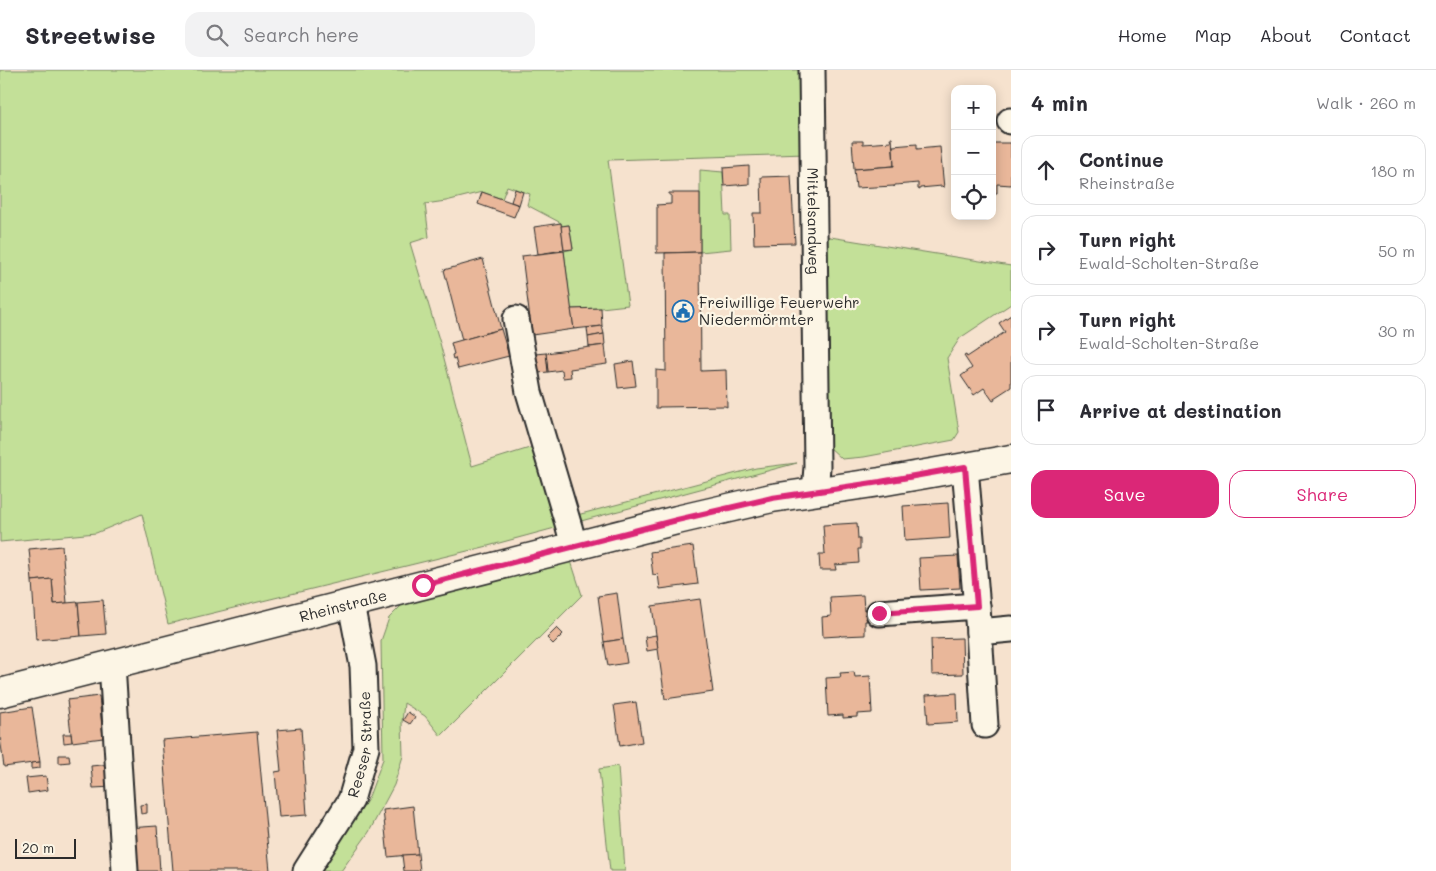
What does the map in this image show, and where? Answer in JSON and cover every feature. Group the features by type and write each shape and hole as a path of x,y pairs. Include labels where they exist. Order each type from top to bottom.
{"main road":[{"name":"Rheinstraße","path":"0,693 574,546 772,498 880,482 1011,459"}],"street":[{"name":"Mittelsandweg","path":"812,70 817,468 815,492"},
{"path":"516,319 529,392 574,546"},
{"path":"965,467 985,725"},
{"name":"Reeser Straße","path":"306,871 351,800 366,748 363,666 351,604"},
{"path":"879,613 977,606"},
{"path":"979,632 1011,629"},
{"path":"112,664 125,871"}],"green space":[{"path":"0,70 806,70 807,154 608,160 628,305 571,309 564,251 573,249 569,225 561,226 561,223 527,205 530,194 507,186 502,199 482,192 425,204 429,237 410,243 440,343 472,466 536,446 558,520 756,468 797,463 488,546 168,624 142,514 96,533 0,542"},
{"path":"700,170 723,172 725,215 730,215 731,249 700,252"},
{"path":"824,236 1011,266 1011,304 960,338 947,358 959,432 954,440 864,457 842,459 827,445"},
{"path":"570,558 582,595 441,736 425,716 404,703 402,722 403,756 394,785 369,832 341,871 317,871 368,799 383,759 381,641 389,618 409,598"},
{"path":"618,766 625,871 610,871 599,769"}],"building":[{"path":"890,138 892,138 894,166 854,169 852,141 863,141 863,144 891,142"},
{"path":"996,143 1011,143 1011,185 997,184 997,193"},
{"path":"917,144 917,149 940,147 944,188 942,186 920,188 920,190 918,189 918,183 895,185 894,187 856,188 854,169 894,166 893,146"},
{"path":"749,166 749,184 724,186 723,168"},
{"path":"791,176 795,243 754,244 753,213 762,213 761,177"},
{"path":"515,189 523,192 519,205 511,202"},
{"path":"482,192 519,205 514,217 478,204"},
{"path":"669,193 700,193 700,252 656,253 656,205 671,204 671,195"},
{"path":"561,223 564,250 538,254 534,227"},
{"path":"569,225 573,249 564,250 561,226"},
{"path":"564,251 574,329 532,335 522,256"},
{"name":"Freiwillige Feuerwehr Niedermörmter","path":"700,252 701,371 726,370 727,407 656,408 656,370 666,371 665,253"},
{"path":"483,259 501,329 462,340 444,270"},
{"path":"601,308 602,326 574,329 571,309"},
{"path":"1011,315 1011,387 994,398 995,400 993,401 984,388 974,395 961,376 972,368 964,356 966,355 967,357 1005,332 999,323"},
{"path":"602,326 604,334 588,337 587,328"},
{"path":"501,329 509,356 458,369 455,358 453,359 452,355 454,354 451,343"},
{"path":"604,334 605,345 589,347 588,337"},
{"path":"605,345 607,364 570,369 571,377 563,378 562,370 548,372 546,353"},
{"path":"546,353 548,372 538,373 535,354"},
{"path":"633,361 636,386 618,388 615,364"},
{"path":"948,503 950,538 905,541 903,506"},
{"path":"857,523 858,539 860,539 860,549 858,549 859,563 835,565 836,570 820,570 819,554 825,554 823,525"},
{"path":"62,546 67,603 54,604 52,579 32,581 29,549"},
{"path":"693,546 698,584 660,589 658,574 653,575 650,552"},
{"path":"958,556 960,588 921,590 919,558"},
{"path":"52,579 54,604 78,602 81,636 36,640 32,581"},
{"path":"617,593 623,639 604,642 598,596"},
{"path":"863,595 867,621 865,621 865,635 823,637 822,617 831,616 830,597"},
{"path":"700,599 713,692 665,699 652,606"},
{"path":"103,600 106,634 81,636 78,602"},
{"path":"557,628 563,634 553,644 547,638"},
{"path":"656,635 658,649 647,651 645,637"},
{"path":"962,638 963,674 932,675 931,639"},
{"path":"623,639 627,663 608,666 604,642"},
{"path":"854,672 855,677 870,676 872,713 857,714 857,717 843,718 843,715 828,716 826,678 841,677 840,673"},
{"path":"957,693 958,722 928,724 926,695"},
{"path":"99,696 103,738 72,742 67,700"},
{"path":"636,702 642,742 620,746 614,705"},
{"path":"32,707 40,762 4,767 0,737 0,712"},
{"path":"408,712 415,717 410,724 403,720"},
{"path":"301,728 307,815 279,817 275,772 281,771 277,730"},
{"path":"257,732 270,871 173,871 162,740"},
{"path":"63,734 71,734 72,742 64,743"},
{"path":"59,755 69,755 70,762 59,763"},
{"path":"40,762 40,768 31,769 31,763"},
{"path":"111,764 113,787 93,788 91,766"},
{"path":"46,776 48,790 28,793 26,778"},
{"path":"147,804 147,813 141,814 140,805"},
{"path":"413,806 418,854 388,857 383,810"},
{"path":"157,826 160,871 131,871 128,828"},
{"path":"418,854 420,871 404,871 402,855"}],"place":[{"name":"Freiwillige Feuerwehr Niedermörmter","path":"683,311"}],"route":[{"path":"423,585 677,520 772,498 965,467 977,606 879,613"}]}
